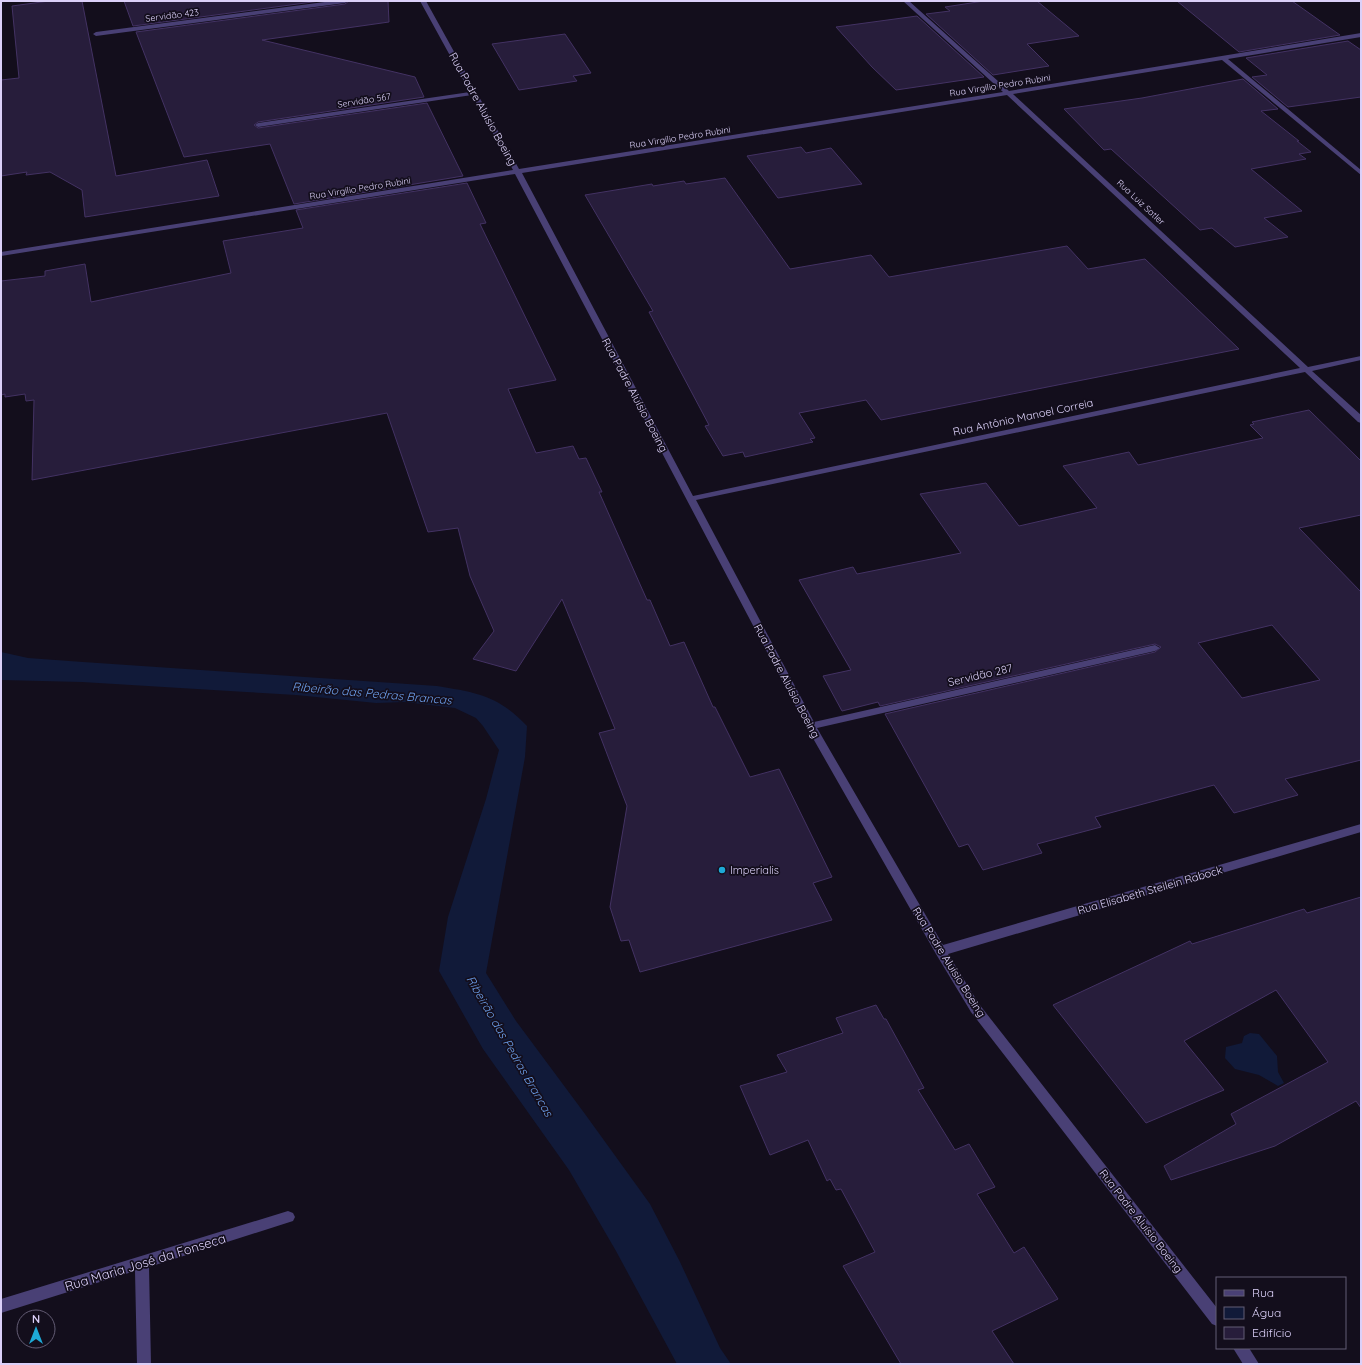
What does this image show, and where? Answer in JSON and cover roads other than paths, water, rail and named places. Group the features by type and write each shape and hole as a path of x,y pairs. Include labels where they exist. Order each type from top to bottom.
{"street":[{"name":"Servidão 423","path":"96,34 345,1"},
{"name":"Rua Padre Aluísio Boeing","path":"423,1 517,172 811,726 940,951 975,1008 1216,1318"},
{"name":"Rua Luiz Satler","path":"906,1 1008,93 1361,420"},
{"name":"Rua Virgílio Pedro Rubini","path":"1,254 1361,35"},
{"path":"1224,58 1361,174"},
{"name":"Servidão 567","path":"258,125 474,93"},
{"name":"Rua Antônio Manoel Correia","path":"690,499 1306,368 1361,358"},
{"name":"Servidão 287","path":"811,726 1155,648"},
{"name":"Rua Elisabeth Steilein Rabock","path":"940,951 1361,828"},
{"name":"Rua Maria José da Fonseca","path":"1,1306 288,1217"},
{"path":"142,1263 144,1364"},
{"path":"1241,1349 1252,1364"}],"water":[{"name":"Ribeirão das Pedras Brancas","path":"1,652 28,658 437,686 486,697 506,708 527,726 525,757 486,973 516,1021 650,1204 680,1262 720,1348 731,1364 677,1364 616,1251 569,1170 483,1049 439,971 448,917 486,799 499,750 476,718 455,708 405,702 376,703 296,695 82,682 1,680"},
{"path":"1250,1033 1259,1034 1277,1056 1278,1072 1284,1083 1278,1086 1259,1075 1235,1069 1225,1058 1226,1047 1242,1043 1244,1036"}],"place":[{"name":"Imperialis","path":"722,870"}]}
